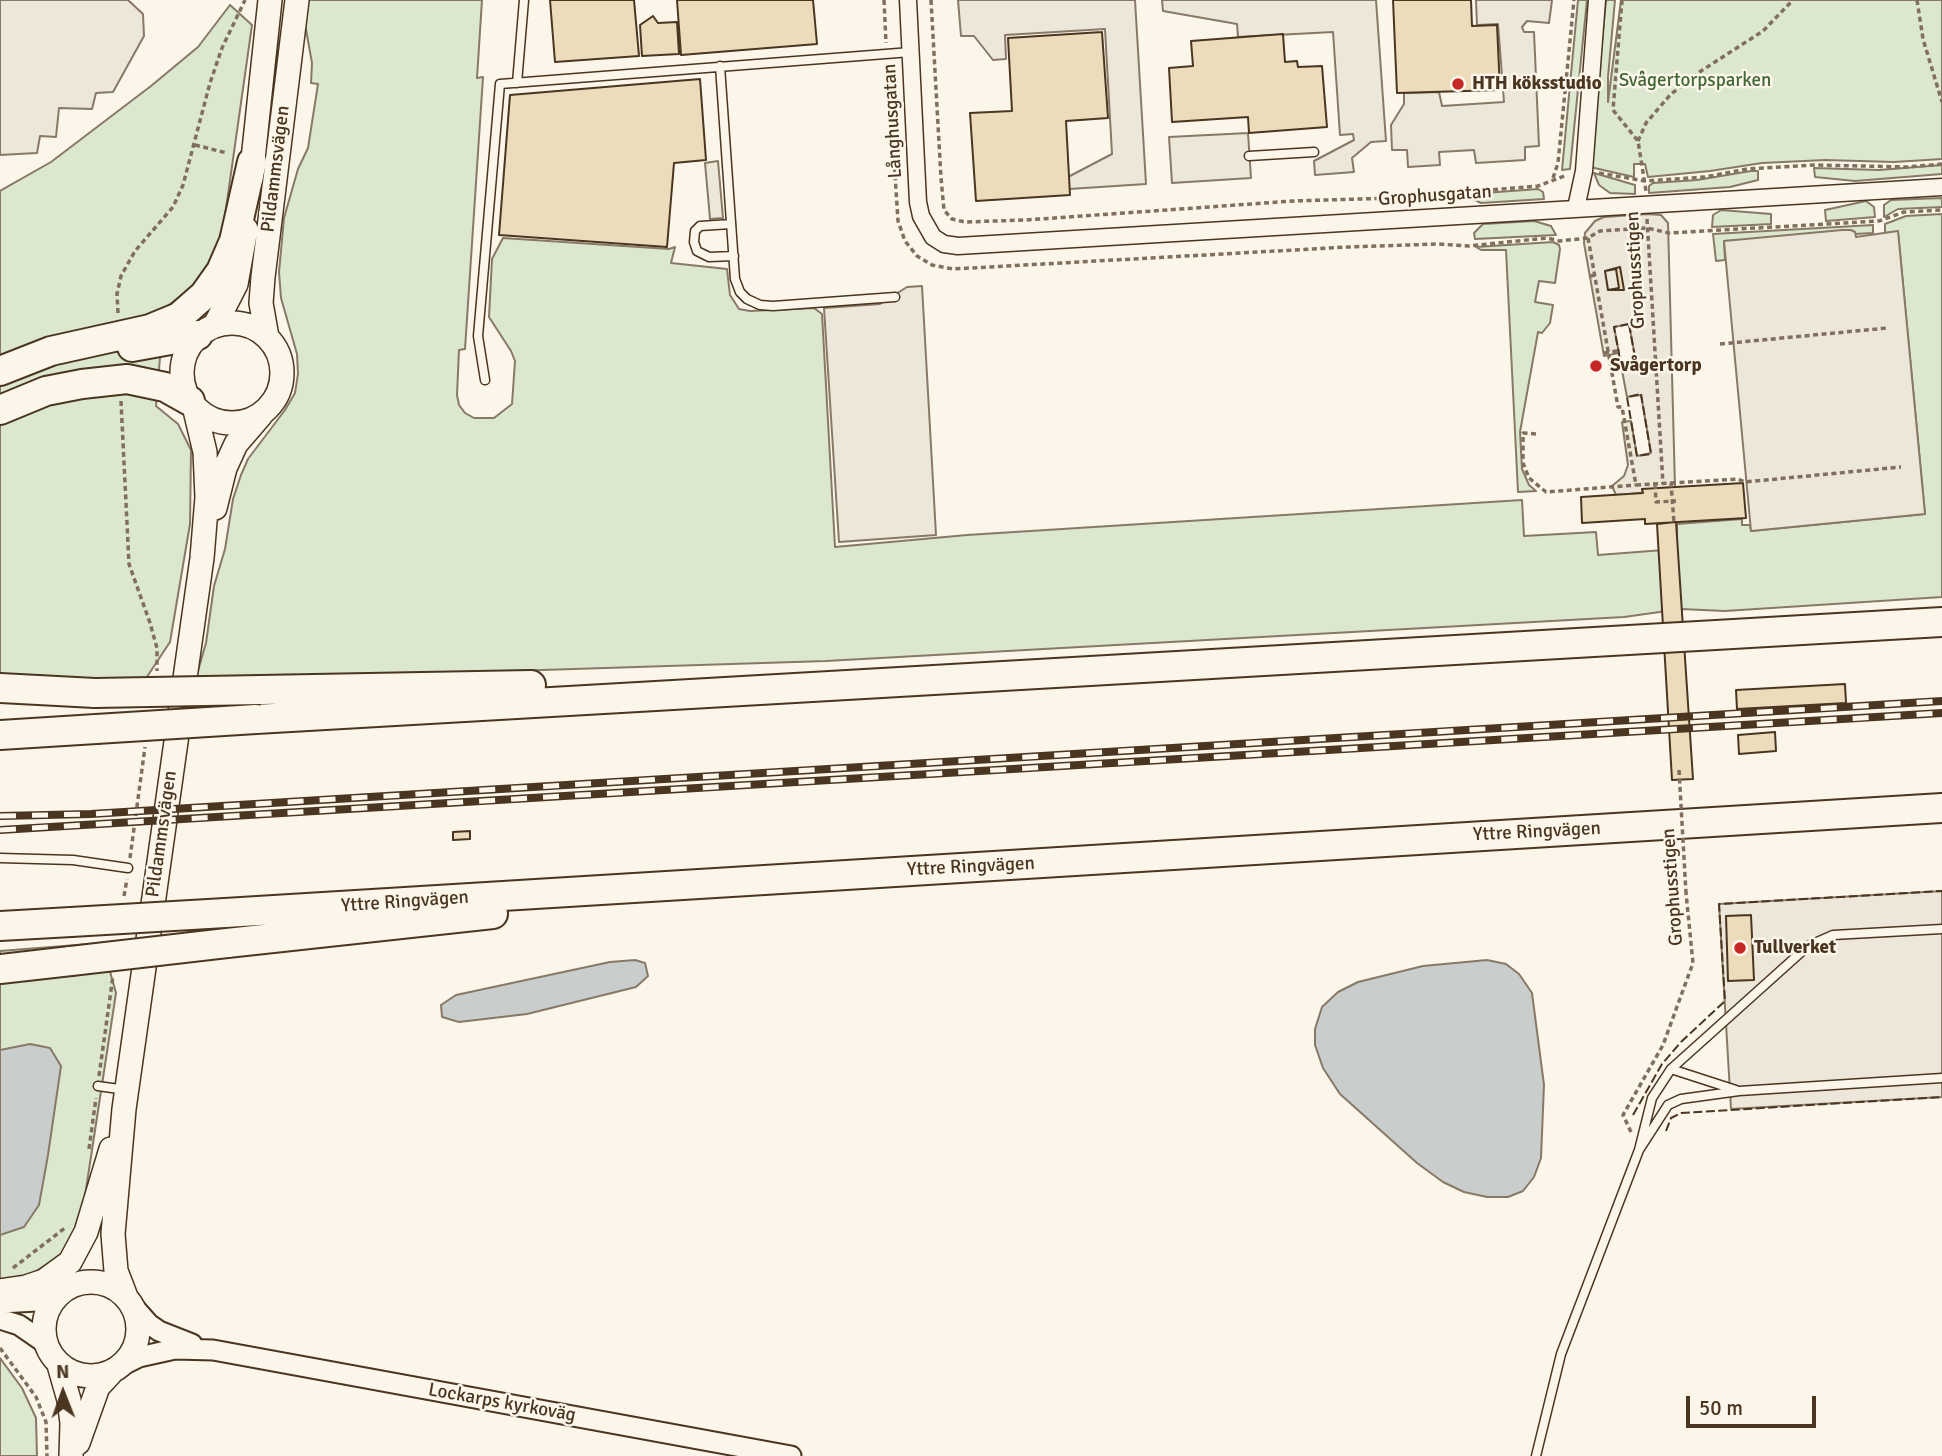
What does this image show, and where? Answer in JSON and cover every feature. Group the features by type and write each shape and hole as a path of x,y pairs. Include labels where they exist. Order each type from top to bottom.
{"highway":[{"path":"0,371 51,351 150,329 179,317 204,295 221,271 234,241 240,157"},
{"path":"0,371 53,358 146,345 207,330"},
{"path":"0,410 46,391 127,379 165,387 192,403"},
{"path":"0,735 1942,620"},
{"path":"0,688 95,693 968,679"},
{"name":"Yttre Ringvägen","path":"0,926 1942,808"},
{"path":"0,970 809,876"}],"main road":[{"name":"Pildammsvägen","path":"73,1456 98,1387 117,1369 136,1344 137,1318 116,1271 113,1234 125,1099 202,558 206,497 205,452 192,403 183,384 182,366 187,349 227,307 239,273 240,157 270,0"},
{"name":"Pildammsvägen","path":"202,558 225,468 236,444 275,400 281,384 282,367 278,351 267,337 261,303 297,0"},
{"path":"207,330 229,322 256,328 267,337"},
{"path":"192,403 209,418 227,423 246,421 263,413"},
{"name":"Pildammsvägen","path":"73,1456 69,1400 59,1365 50,1355 43,1330 45,1317 85,1266 97,1237 125,1099"},
{"path":"6,1281 26,1287 44,1281 69,1262 86,1232 117,1132"},
{"path":"64,1291 81,1283 106,1284 129,1302"},
{"path":"59,1365 70,1373 84,1377 98,1377 117,1369"}],"street":[{"name":"Långhusgatan","path":"908,0 918,202 924,225 933,236"},
{"path":"1576,208 1584,171 1597,0"},
{"name":"Grophusgatan","path":"933,236 944,244 958,247 1942,187"},
{"path":"0,1303 37,1301 64,1291"},
{"name":"Lockarps kyrkoväg","path":"129,1302 159,1331 213,1350"},
{"path":"0,1319 19,1325 45,1343"},
{"name":"Lockarps kyrkoväg","path":"117,1369 139,1357 175,1349 213,1350 791,1456"}],"lane":[{"path":"517,83 524,0"},
{"path":"485,380 478,336 500,84 911,52"},
{"path":"720,66 735,279 740,292 760,305 773,306 895,297"},
{"path":"1249,156 1314,152"},
{"path":"732,224 700,226 695,231 694,242 697,251 709,257 734,257"},
{"path":"0,858 73,860 128,868"},
{"path":"1536,1456 1561,1354 1639,1150 1652,1098 1671,1069 1808,946 1833,936 1942,929"},
{"path":"1671,1069 1739,1091"},
{"path":"1639,1150 1668,1105 1681,1098 1739,1091 1942,1078"},
{"path":"98,1086 125,1099"}],"path":[{"path":"118,317 117,295 121,276 135,251 173,207 183,185 210,83 222,48 245,0"},
{"path":"931,0 944,210 953,219 964,222 1293,201 1394,198 1538,186 1552,179 1584,171 1646,181 1705,177 1747,169 1814,165 1907,167 1942,164"},
{"path":"1552,179 1558,163 1574,0"},
{"path":"1622,0 1613,110 1638,141 1646,123 1671,94 1763,31 1793,0"},
{"path":"1917,0 1923,38 1942,102"},
{"name":"Grophusstigen","path":"1638,141 1646,181 1663,484"},
{"path":"195,145 240,157"},
{"path":"1587,238 1606,353 1618,407 1622,407 1636,485"},
{"path":"1720,344 1887,328"},
{"path":"1606,353 1617,351"},
{"path":"121,401 129,564 157,648 155,678"},
{"path":"1536,434 1523,433 1524,463 1529,478 1546,492 1738,479 1745,482 1901,467"},
{"path":"1671,483 1674,523"},
{"path":"1655,484 1656,502 1674,501"},
{"path":"128,868 146,740"},
{"name":"Grophusstigen","path":"1639,1150 1623,1115 1663,1045 1693,963 1679,770"},
{"path":"87,1161 98,1086"},
{"path":"6,1281 16,1265 69,1223"},
{"path":"0,1348 36,1397 46,1422 47,1456"}],"green space":[{"path":"308,0 482,0 477,78 483,77 465,349 459,350 457,395 459,405 465,413 474,418 494,418 512,404 515,361 489,317 492,259 503,238 669,249 675,247 671,263 727,269 730,295 739,309 750,311 814,308 822,314 835,547 967,535 1522,500 1524,536 1596,532 1598,555 1677,549 1677,524 1742,519 1742,525 1750,525 1751,531 1925,514 1898,232 1885,233 1885,224 1906,216 1942,214 1942,597 1725,611 1681,609 1624,617 826,661 195,681 206,643 214,586 225,549 233,499 241,475 248,459 295,393 297,354 281,298 279,272 284,218 298,169 308,148 318,84 311,83 312,63 305,24"},
{"path":"1578,0 1587,0 1570,169 1562,170"},
{"name":"Svågertorpsparken","path":"1606,0 1615,0 1608,102 1621,0 1942,0 1942,159 1762,163 1648,177 1645,164 1634,164 1634,177 1590,167"},
{"path":"230,5 252,25 220,251 198,282 164,309 156,406 178,424 191,450 190,524 170,642 135,695 0,702 0,191 51,162 151,86 198,47"},
{"path":"1942,165 1942,174 1855,181 1815,177 1814,168 1879,170"},
{"path":"1758,171 1758,180 1730,187 1649,193 1649,186 1653,183 1697,180"},
{"path":"1594,173 1635,185 1635,194 1610,193 1599,185"},
{"path":"1538,189 1543,192 1544,199 1481,203 1471,198 1471,194"},
{"path":"1942,198 1942,207 1898,209 1884,217 1884,205 1891,200"},
{"path":"1866,201 1874,207 1875,217 1826,221 1825,210"},
{"path":"1721,210 1771,214 1771,224 1712,227 1713,215"},
{"path":"1534,221 1551,226 1556,235 1475,239 1474,233 1483,224"},
{"path":"1873,225 1873,233 1724,241 1725,260 1716,261 1713,234"},
{"path":"1553,242 1559,245 1560,249 1555,283 1539,281 1535,302 1553,305 1550,323 1542,333 1538,332 1520,432 1522,469 1529,485 1536,491 1518,492 1506,250 1481,250 1476,247"},
{"path":"102,943 116,993 81,1222 59,1257 28,1276 0,1280 0,951"},
{"path":"0,1358 22,1388 36,1418 37,1456 0,1456"}],"shaded area":[{"path":"0,0 128,0 143,14 144,36 113,92 96,93 92,109 59,108 56,137 40,136 37,153 0,155"},
{"path":"958,0 1135,0 1146,184 1069,189 1068,177 1112,154 1105,29 1005,35 1006,59 993,60 974,36 961,36"},
{"path":"1162,0 1376,0 1386,141 1371,142 1352,158 1354,172 1315,175 1314,161 1354,140 1353,134 1340,135 1333,32 1238,37 1237,24 1163,11"},
{"path":"1476,0 1552,0 1549,23 1527,21 1522,27 1524,32 1534,32 1539,146 1525,147 1525,160 1476,163 1474,150 1439,152 1440,165 1408,167 1407,150 1392,150 1391,125 1404,104 1404,93 1439,92 1442,106 1504,102 1498,24 1477,25"},
{"path":"1248,133 1251,178 1172,183 1169,137"},
{"path":"718,161 723,218 710,219 705,163"},
{"path":"1661,215 1668,223 1675,487 1616,495 1612,486 1624,476 1628,465 1622,422 1631,421 1637,456 1651,453 1641,395 1627,397 1621,365 1636,362 1629,324 1614,327 1619,353 1604,356 1584,243 1585,233 1595,221 1604,217"},
{"path":"1842,230 1855,232 1856,237 1898,231 1925,514 1751,531 1724,241"},
{"path":"922,286 936,535 839,542 824,308 880,304 907,287"},
{"path":"1942,891 1942,1097 1731,1109 1719,904"},
{"path":"635,960 645,963 648,976 636,987 527,1014 459,1022 442,1017 441,1005 456,995 610,962"},
{"path":"1487,960 1506,964 1519,974 1532,993 1544,1085 1541,1158 1534,1177 1523,1191 1508,1197 1487,1197 1464,1192 1443,1182 1417,1163 1340,1094 1323,1068 1315,1045 1315,1029 1322,1007 1338,992 1358,982 1423,966"},
{"path":"30,1044 50,1048 61,1066 48,1155 39,1205 24,1227 0,1235 0,1050"}],"building":[{"path":"550,0 634,0 639,56 555,62"},
{"path":"677,0 813,0 817,44 681,55"},
{"path":"1393,0 1471,0 1472,26 1497,25 1500,90 1397,93"},
{"path":"653,16 658,23 677,22 679,54 642,56 640,25"},
{"path":"1102,32 1108,118 1066,121 1070,195 976,201 970,113 1012,111 1008,38"},
{"path":"1283,34 1285,62 1297,61 1298,67 1322,66 1327,127 1249,133 1248,117 1172,122 1169,68 1193,66 1191,41"},
{"path":"700,79 706,160 674,163 667,247 499,235 510,95"},
{"path":"1620,267 1624,290 1608,290 1605,271"},
{"path":"1616,269 1619,288 1608,290 1605,271"},
{"path":"1743,483 1746,518 1645,524 1645,519 1582,523 1581,497 1643,493 1642,489"},
{"path":"1676,522 1693,779 1672,780 1657,524"},
{"path":"1845,684 1846,703 1737,709 1736,690"},
{"path":"1775,732 1776,751 1739,754 1738,735"},
{"path":"470,831 470,839 453,840 453,832"},
{"name":"Tullverket","path":"1751,915 1754,980 1728,981 1726,916"}],"railway":[{"path":"0,816 91,814 1942,701"},
{"path":"0,830 1942,713"}],"fence":[{"path":"1629,324 1636,363 1621,365 1614,327 1629,324"},
{"path":"1641,394 1651,454 1637,456 1627,397 1641,394"},
{"path":"1633,1115 1662,1064 1681,1042 1725,1001 1719,904 1942,891"},
{"path":"1666,1131 1671,1118 1681,1113 1942,1097"}],"place":[{"name":"HTH köksstudio","path":"1458,84"},
{"name":"Svågertorp","path":"1596,366"},
{"name":"Tullverket","path":"1740,948"}]}
